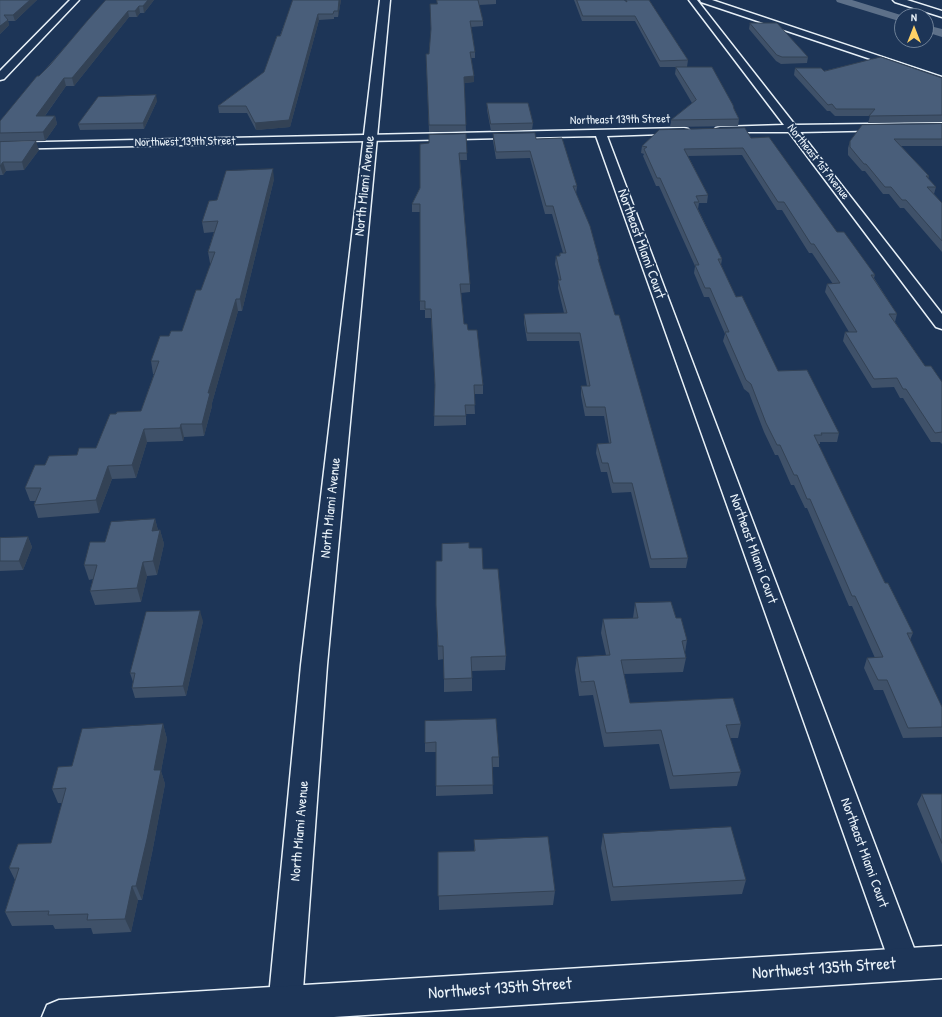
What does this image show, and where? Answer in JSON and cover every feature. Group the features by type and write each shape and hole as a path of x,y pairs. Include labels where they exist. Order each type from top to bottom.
{"street":[{"path":"0,77 75,0"},
{"name":"North Miami Avenue","path":"284,1010 314,665 385,0"},
{"name":"Northeast 1st Avenue","path":"693,0 942,324"},
{"path":"704,0 942,80"},
{"path":"898,0 939,12"},
{"path":"712,130 942,126"},
{"name":"Northeast 139th Street","path":"370,138 696,131"},
{"name":"Northeast Miami Court","path":"600,133 905,964"},
{"name":"Northwest 139th Street","path":"0,146 370,138"},
{"name":"Northwest 135th Street","path":"59,1017 284,1010 942,962"}],"building":[{"path":"0,0 30,0 13,15 4,15 8,20 0,26"},
{"path":"106,0 148,0 143,6 139,6 135,11 128,11 72,78 64,78 36,116 55,116 43,132 0,133 0,121 37,76 39,76 50,65"},
{"path":"293,0 339,0 338,11 334,11 333,14 318,14 289,120 255,123 246,106 218,106 264,72 277,36 280,36"},
{"path":"437,0 478,0 483,21 470,21 475,52 470,52 474,76 464,77 466,125 429,125 426,54 429,54 431,29 430,4 437,4"},
{"path":"577,0 624,0 627,2 626,0 649,0 688,60 660,61 635,16 583,16"},
{"path":"750,23 777,23 808,57 782,57 777,55"},
{"path":"881,57 942,78 942,115 869,116 875,109 836,109 832,104 828,105 795,68 821,68 824,71"},
{"path":"676,67 712,67 739,119 671,120 696,100"},
{"path":"156,95 143,123 78,124 98,97"},
{"path":"487,103 528,103 533,123 491,124"},
{"path":"942,124 942,139 894,139 929,176 926,176 936,187 927,187 942,203 942,241 906,200 902,200 891,187 885,187 850,147 850,141 862,125"},
{"path":"745,128 751,138 769,137 837,232 844,232 875,275 871,275 897,314 889,314 925,366 931,366 942,382 942,432 935,433 906,389 903,389 897,378 874,379 845,332 857,332 827,284 840,283 814,244 811,244 784,202 778,202 743,148 684,149 708,195 696,196 699,202 694,202 722,259 718,259 736,297 742,296 778,371 807,370 839,433 821,433 822,435 814,435 885,583 888,583 913,633 907,633 942,707 942,727 908,728 887,680 878,680 867,658 883,657 855,596 852,596 810,499 807,499 797,475 794,475 780,445 777,445 766,423 751,384 746,380 725,332 729,332 710,288 705,288 695,265 699,265 660,178 657,178 644,149 647,147 642,146 659,130"},
{"path":"535,133 536,139 562,138 577,186 573,186 590,226 598,259 615,315 619,315 688,558 651,559 632,483 613,483 608,463 602,463 597,444 611,443 605,407 586,407 581,386 590,386 580,333 527,333 524,314 567,313 558,280 561,280 556,256 560,256 560,253 566,253 553,206 546,206 530,151 496,152 493,134"},
{"path":"466,134 467,153 459,153 470,284 460,284 464,324 467,324 468,330 477,330 483,385 474,385 475,405 465,405 466,416 434,416 435,385 431,309 425,309 425,301 420,301 420,204 412,204 420,188 420,144 429,143 429,135"},
{"path":"36,141 22,162 3,162 0,166 0,142"},
{"path":"273,169 240,299 236,299 208,393 210,393 202,424 181,424 180,428 144,429 132,465 108,466 96,500 34,505 41,488 25,488 35,465 45,465 49,456 77,455 79,448 96,448 110,414 116,414 117,412 141,411 159,361 151,361 160,336 169,336 171,331 182,331 196,290 201,290 215,252 208,252 218,221 202,222 209,201 217,200 226,171"},
{"path":"155,519 152,531 160,530 153,561 143,562 137,588 90,591 97,565 84,565 90,542 105,542 111,522"},
{"path":"28,537 19,561 0,561 0,538"},
{"path":"469,543 469,548 482,548 483,569 498,569 506,656 471,657 472,678 444,679 443,646 438,646 436,561 442,561 442,544"},
{"path":"671,602 676,618 681,618 687,640 682,641 686,658 621,660 630,703 733,698 741,724 726,725 741,772 673,776 661,730 606,733 594,681 581,682 577,657 610,655 603,619 638,618 635,603"},
{"path":"200,611 183,686 132,688 135,673 130,673 146,612"},
{"path":"496,719 499,757 492,757 493,785 436,786 436,742 425,743 425,721"},
{"path":"163,724 154,770 161,770 136,886 132,886 125,919 87,920 88,914 48,915 49,911 5,912 19,868 9,868 18,844 51,843 66,788 52,789 58,767 72,766 82,729"},
{"path":"922,794 942,794 942,843"},
{"path":"731,827 746,880 613,887 603,834"},
{"path":"548,837 555,891 438,896 438,852 475,851 474,840"}],"waterway":[{"path":"841,0 894,17"},
{"path":"934,30 942,33"}]}
